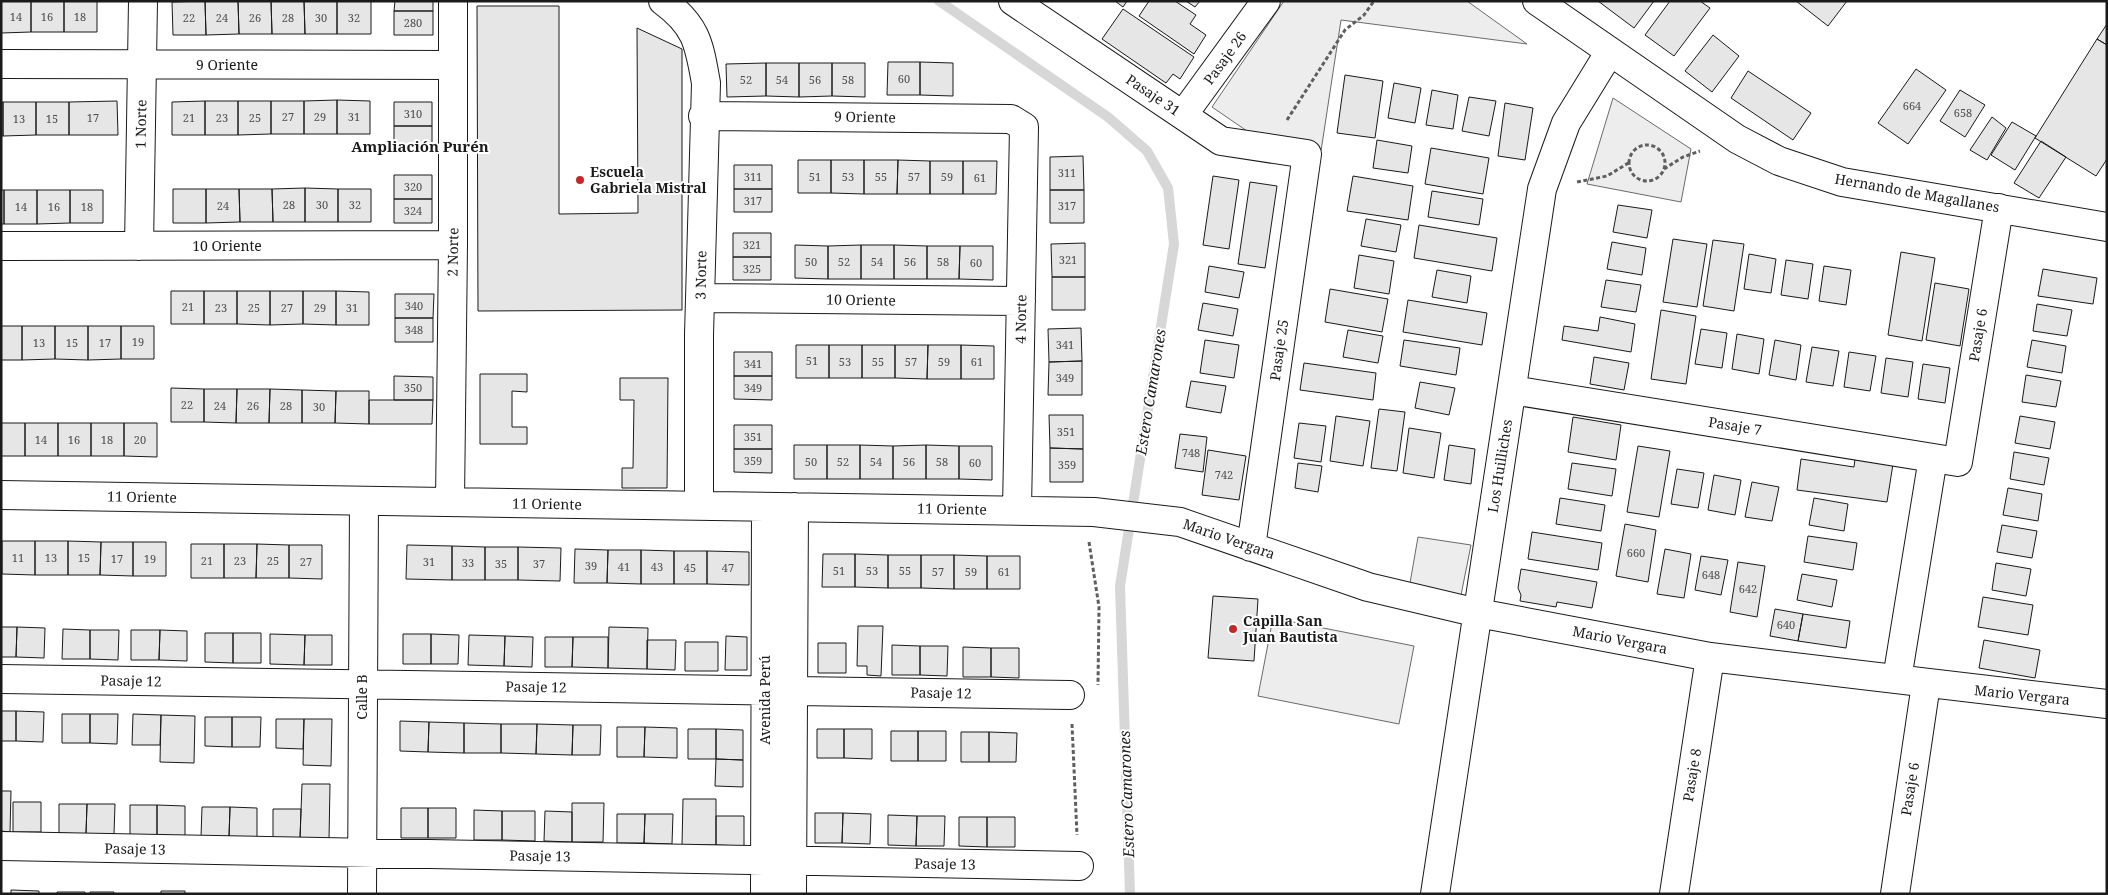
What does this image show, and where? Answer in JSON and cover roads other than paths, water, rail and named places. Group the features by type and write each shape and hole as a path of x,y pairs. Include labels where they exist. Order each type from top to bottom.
{"street":[{"name":"1 Norte","path":"139,246 143,1"},
{"name":"2 Norte","path":"450,502 453,1"},
{"name":"3 Norte","path":"663,1 681,14 699,45 706,83 703,116 699,506"},
{"name":"Pasaje 31","path":"1013,1 1221,141 1307,154"},
{"name":"Pasaje 26","path":"1183,116 1266,1"},
{"name":"Hernando de Magallanes","path":"1537,1 1609,53 1737,139 1778,161 1842,182 2107,227"},
{"name":"Los Huilliches","path":"1435,894 1542,189 1566,123 1609,53"},
{"name":"9 Oriente","path":"1,64 453,65"},
{"name":"9 Oriente","path":"703,116 1011,119 1024,127"},
{"name":"4 Norte","path":"1017,510 1024,127"},
{"name":"Pasaje 25","path":"1252,547 1307,154"},
{"name":"Pasaje 6","path":"1897,679 1999,208"},
{"name":"10 Oriente","path":"1,246 453,245"},
{"name":"10 Oriente","path":"701,298 1021,301"},
{"name":"Pasaje 7","path":"1512,390 1945,460"},
{"name":"11 Oriente","path":"1,495 1090,511"},
{"name":"Calle B","path":"362,894 364,501"},
{"name":"Avenida Perú","path":"765,894 764,690 766,506"},
{"name":"Avenida Perú","path":"792,894 794,507"},
{"name":"Mario Vergara","path":"1090,511 1180,522 1368,587 1478,613 1710,657 2107,704"},
{"name":"Pasaje 8","path":"1674,894 1710,657"},
{"name":"Pasaje 12","path":"1,679 1070,695"},
{"name":"Pasaje 6","path":"1895,894 1926,684"},
{"name":"Pasaje 13","path":"1,846 1079,866"}],"waterway":[{"name":"Estero Camarones","path":"939,1 1108,117 1147,151 1168,188 1174,244 1120,586 1130,894"}],"place":[{"name":"Escuela Gabriela Mistral","path":"580,180"},
{"name":"Capilla San Juan Bautista","path":"1233,629"}],"district":[{"name":"Ampliación Purén","path":"420,147"}]}
